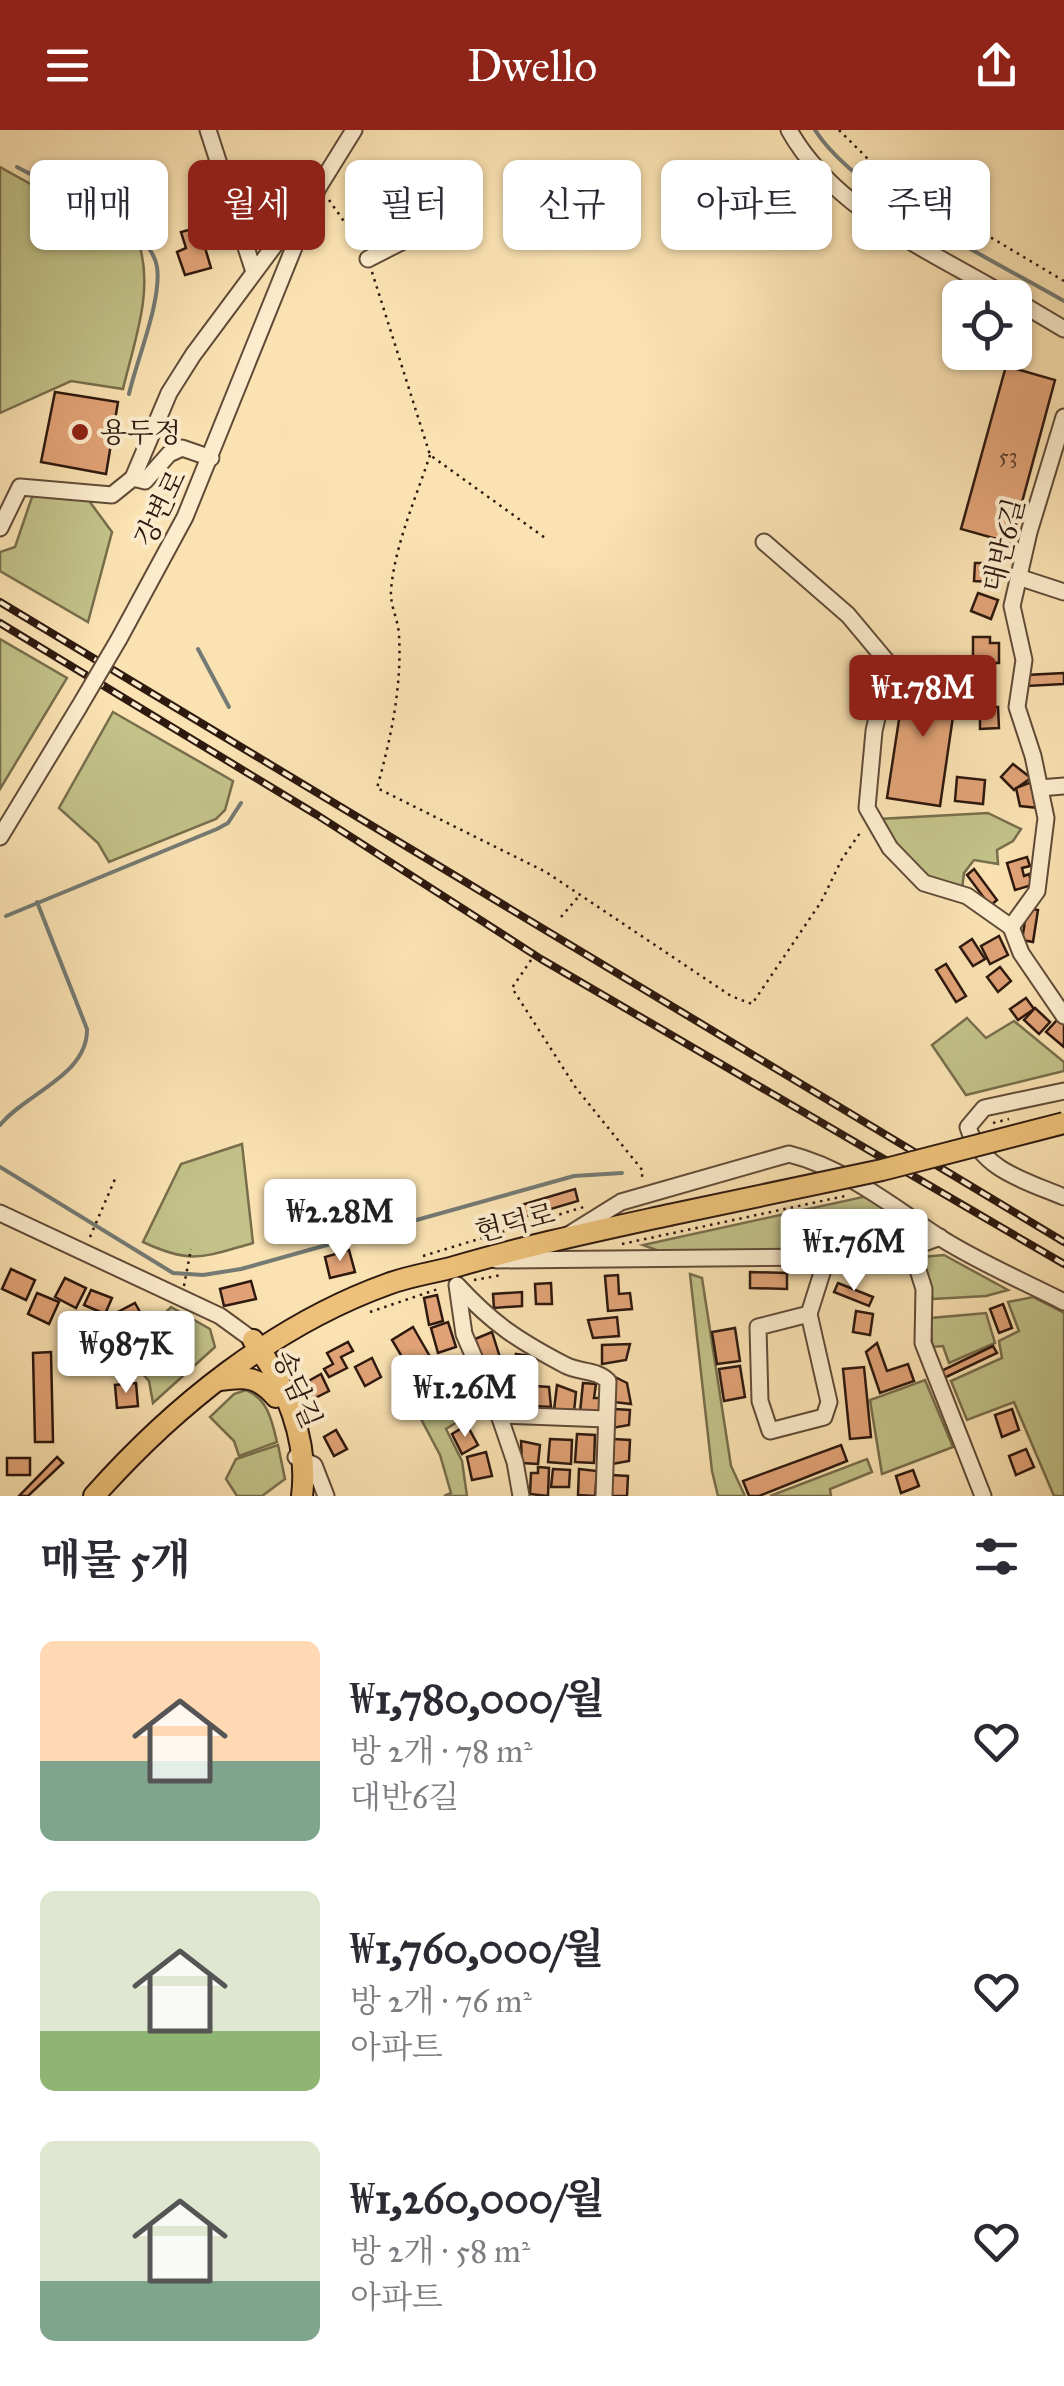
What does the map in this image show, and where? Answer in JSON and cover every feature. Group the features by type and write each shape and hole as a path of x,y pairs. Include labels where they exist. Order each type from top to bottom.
{"main road":[{"name":"현덕로","path":"82,1496 253,1346 390,1283 454,1277 476,1260 565,1237 882,1170 1064,1123"},
{"name":"현덕로","path":"94,1496 253,1346"},
{"name":"송담길","path":"253,1346 300,1459"},
{"path":"253,1346 290,1407 300,1459 299,1496"},
{"path":"219,1380 251,1378 276,1397"}],"street":[{"path":"208,130 254,272"},
{"name":"강변로","path":"325,177 354,130"},
{"path":"789,130 836,190 980,280"},
{"path":"0,528 20,487 112,494 134,478 169,393 271,250"},
{"name":"강변로","path":"0,837 119,639 185,518 294,250"},
{"path":"368,260 387,250"},
{"path":"1032,311 1064,329"},
{"name":"대반6길","path":"1011,926 1037,891 1043,867 1041,833 1046,818 1017,707 1024,660 1012,606 1064,417"},
{"path":"134,478 145,480 169,454 182,448 212,458"},
{"path":"764,542 848,615 889,664 874,731 867,808 890,848 924,883 967,896 1011,926 1021,953 1064,1016"},
{"path":"1018,577 1064,592"},
{"path":"1040,788 1064,786"},
{"path":"1064,1091 984,1108 968,1127 979,1151 990,1163 1064,1197"},
{"path":"565,1237 621,1202 789,1154 813,1160 890,1202 940,1237 1064,1302"},
{"path":"0,1213 220,1316 253,1346"},
{"path":"476,1260 827,1257 911,1248 940,1237"},
{"path":"911,1248 924,1289 923,1343 983,1496"},
{"path":"809,1314 758,1328 760,1401 770,1431 824,1418 829,1402 809,1314 827,1257"},
{"path":"454,1277 464,1334 500,1415 521,1496"},
{"path":"454,1277 480,1313 500,1328 570,1368 603,1376 608,1382 604,1496"},
{"path":"500,1415 606,1419"},
{"path":"300,1459 314,1465 326,1496"}],"path":[{"path":"839,130 881,172 1064,281"},
{"path":"325,196 345,219 368,260 430,455 397,554 392,584 390,606 400,636 397,703 377,788 546,872 731,996 752,1004 820,902 863,828 867,808"},
{"path":"430,455 548,540"},
{"path":"561,917 580,895"},
{"path":"531,960 512,988 576,1088 643,1172"},
{"path":"91,1234 115,1179"},
{"path":"608,1247 845,1196"},
{"path":"186,1282 191,1249"},
{"path":"370,1312 438,1289"}],"green space":[{"path":"0,167 30,184 30,250 140,250 144,280 137,335 123,389 71,381 0,413"},
{"path":"33,494 87,498 112,532 88,622 0,571 0,552 15,547"},
{"path":"0,639 67,678 0,789"},
{"path":"113,712 233,781 225,810 216,819 109,862 98,843 59,808"},
{"path":"988,813 1021,829 1013,841 997,850 998,864 974,860 964,873 962,889 933,879 912,865 879,819"},
{"path":"967,1018 986,1038 1014,1021 1064,1062 1064,1071 966,1095 932,1045"},
{"path":"242,1144 253,1243 186,1256 143,1242 181,1164"},
{"path":"872,1195 918,1231 873,1245 836,1248 659,1251 643,1245"},
{"path":"944,1255 1008,1290 986,1296 933,1299 921,1257"},
{"path":"690,1274 702,1278 731,1466 745,1496 718,1496"},
{"path":"1033,1297 1064,1313 1064,1496 1054,1496 1014,1402 967,1420 951,1381 1002,1358 999,1341 1019,1331 1008,1302"},
{"path":"171,1307 210,1329 215,1347 153,1403 149,1381 131,1361 136,1342"},
{"path":"986,1313 995,1343 949,1363 943,1346 932,1347 931,1318"},
{"path":"461,1367 483,1406 446,1429 462,1461 467,1496 444,1496 451,1493 440,1455 411,1400 412,1388"},
{"path":"925,1380 953,1447 882,1474 870,1400"},
{"path":"246,1390 264,1405 277,1442 239,1456 234,1441 210,1417 234,1394"},
{"path":"278,1445 285,1479 262,1496 237,1496 226,1479 236,1459"},
{"path":"867,1459 872,1472 830,1489 831,1496 770,1496"}],"building":[{"path":"188,230 188,250 206,250 211,268 185,275 177,252 186,248 181,232"},
{"path":"1005,370 1055,380 1011,543 961,529"},
{"name":"용두정","path":"55,392 118,402 106,474 41,462"},
{"path":"975,563 992,563 991,582 974,581"},
{"path":"978,593 998,600 991,619 971,611"},
{"path":"973,637 990,637 990,643 999,643 999,663 973,663"},
{"path":"1064,673 1064,684 1027,686 1026,675"},
{"path":"906,674 958,682 940,806 887,798"},
{"path":"980,707 998,707 999,728 980,729"},
{"path":"1013,764 1031,778 1014,790 1001,777"},
{"path":"957,777 985,780 983,804 955,801"},
{"path":"1034,781 1039,808 1020,806 1016,788"},
{"path":"1027,857 1030,866 1022,868 1032,885 1015,890 1007,863"},
{"path":"974,869 997,900 990,906 967,875"},
{"path":"1027,908 1038,910 1033,942 1022,940"},
{"path":"999,936 1008,955 990,964 981,946"},
{"path":"972,939 985,959 973,966 960,947"},
{"path":"946,964 966,996 956,1002 936,970"},
{"path":"1000,967 1011,981 998,992 987,977"},
{"path":"1026,998 1034,1009 1018,1020 1010,1009"},
{"path":"1035,1008 1050,1022 1039,1034 1024,1020"},
{"path":"1058,1019 1064,1024 1064,1047 1046,1032"},
{"path":"575,1189 578,1201 524,1217 521,1205"},
{"path":"349,1250 355,1272 330,1278 325,1257"},
{"path":"11,1269 35,1280 26,1300 2,1289"},
{"path":"750,1272 787,1273 787,1289 750,1288"},
{"path":"618,1275 619,1294 630,1293 632,1309 608,1311 605,1276"},
{"path":"65,1278 86,1288 76,1308 55,1297"},
{"path":"251,1281 256,1299 224,1306 220,1289"},
{"path":"551,1283 552,1304 536,1304 535,1284"},
{"path":"838,1283 873,1297 869,1306 834,1292"},
{"path":"91,1290 112,1298 105,1314 84,1305"},
{"path":"522,1292 522,1306 494,1308 493,1294"},
{"path":"37,1293 59,1302 49,1324 28,1314"},
{"path":"437,1295 443,1321 429,1325 424,1298"},
{"path":"135,1303 145,1321 127,1332 116,1313"},
{"path":"1003,1304 1012,1328 999,1333 990,1309"},
{"path":"856,1311 873,1314 870,1335 853,1332"},
{"path":"617,1317 619,1336 593,1338 588,1320"},
{"path":"448,1322 456,1347 438,1353 431,1328"},
{"path":"413,1327 436,1367 415,1379 392,1340"},
{"path":"735,1328 740,1361 717,1364 712,1332"},
{"path":"492,1332 503,1367 487,1373 475,1339"},
{"path":"348,1342 353,1351 341,1357 347,1368 329,1377 324,1369 333,1364 327,1353"},
{"path":"877,1343 887,1371 908,1364 914,1381 880,1393 866,1352"},
{"path":"630,1344 626,1360 602,1364 602,1345"},
{"path":"993,1346 997,1353 944,1378 941,1371"},
{"path":"51,1352 53,1442 35,1442 33,1353"},
{"path":"516,1354 532,1356 529,1387 513,1386"},
{"path":"372,1358 381,1377 365,1386 355,1367"},
{"path":"740,1366 745,1397 724,1401 719,1369"},
{"path":"864,1367 871,1437 850,1439 843,1369"},
{"path":"321,1374 329,1391 313,1399 305,1383"},
{"path":"615,1377 627,1383 631,1404 613,1402"},
{"path":"136,1383 138,1406 117,1408 115,1385"},
{"path":"583,1383 596,1384 594,1398 601,1398 599,1414 580,1412"},
{"path":"557,1385 576,1392 574,1412 554,1410"},
{"path":"535,1386 549,1387 551,1407 534,1406"},
{"path":"614,1409 630,1410 629,1425 612,1428"},
{"path":"1012,1409 1019,1430 1002,1437 995,1415"},
{"path":"467,1425 478,1445 462,1454 452,1434"},
{"path":"336,1430 347,1449 334,1456 324,1437"},
{"path":"577,1434 595,1435 594,1463 575,1462"},
{"path":"550,1439 572,1440 571,1464 548,1462"},
{"path":"613,1439 630,1440 629,1461 612,1464"},
{"path":"521,1441 540,1445 538,1464 522,1463"},
{"path":"841,1445 847,1461 759,1496 749,1496 743,1481"},
{"path":"1026,1449 1034,1467 1016,1475 1009,1456"},
{"path":"486,1452 492,1476 472,1480 467,1457"},
{"path":"57,1457 63,1463 28,1496 19,1496"},
{"path":"7,1458 30,1458 30,1475 7,1475"},
{"path":"538,1467 549,1468 548,1496 530,1494 531,1473 538,1473"},
{"path":"553,1469 570,1470 569,1487 551,1487"},
{"path":"579,1469 597,1471 595,1496 578,1495"},
{"path":"913,1470 919,1486 901,1493 896,1476"},
{"path":"611,1475 628,1476 627,1496 610,1496"}],"waterway":[{"path":"815,130 861,179 894,202 1064,301"},
{"path":"17,167 98,208 138,236 151,251 157,267 156,296 129,394"},
{"path":"198,649 229,707"},
{"path":"6,916 217,829 228,823 241,803"},
{"path":"0,1125 67,1071 85,1045 87,1029 37,902"},
{"path":"0,1167 173,1273 203,1275 241,1269 574,1176 622,1173"}],"railway":[{"path":"0,602 1064,1242"},
{"path":"0,623 317,815 541,959 1064,1264"}],"place":[{"name":"용두정","path":"80,432"}]}
